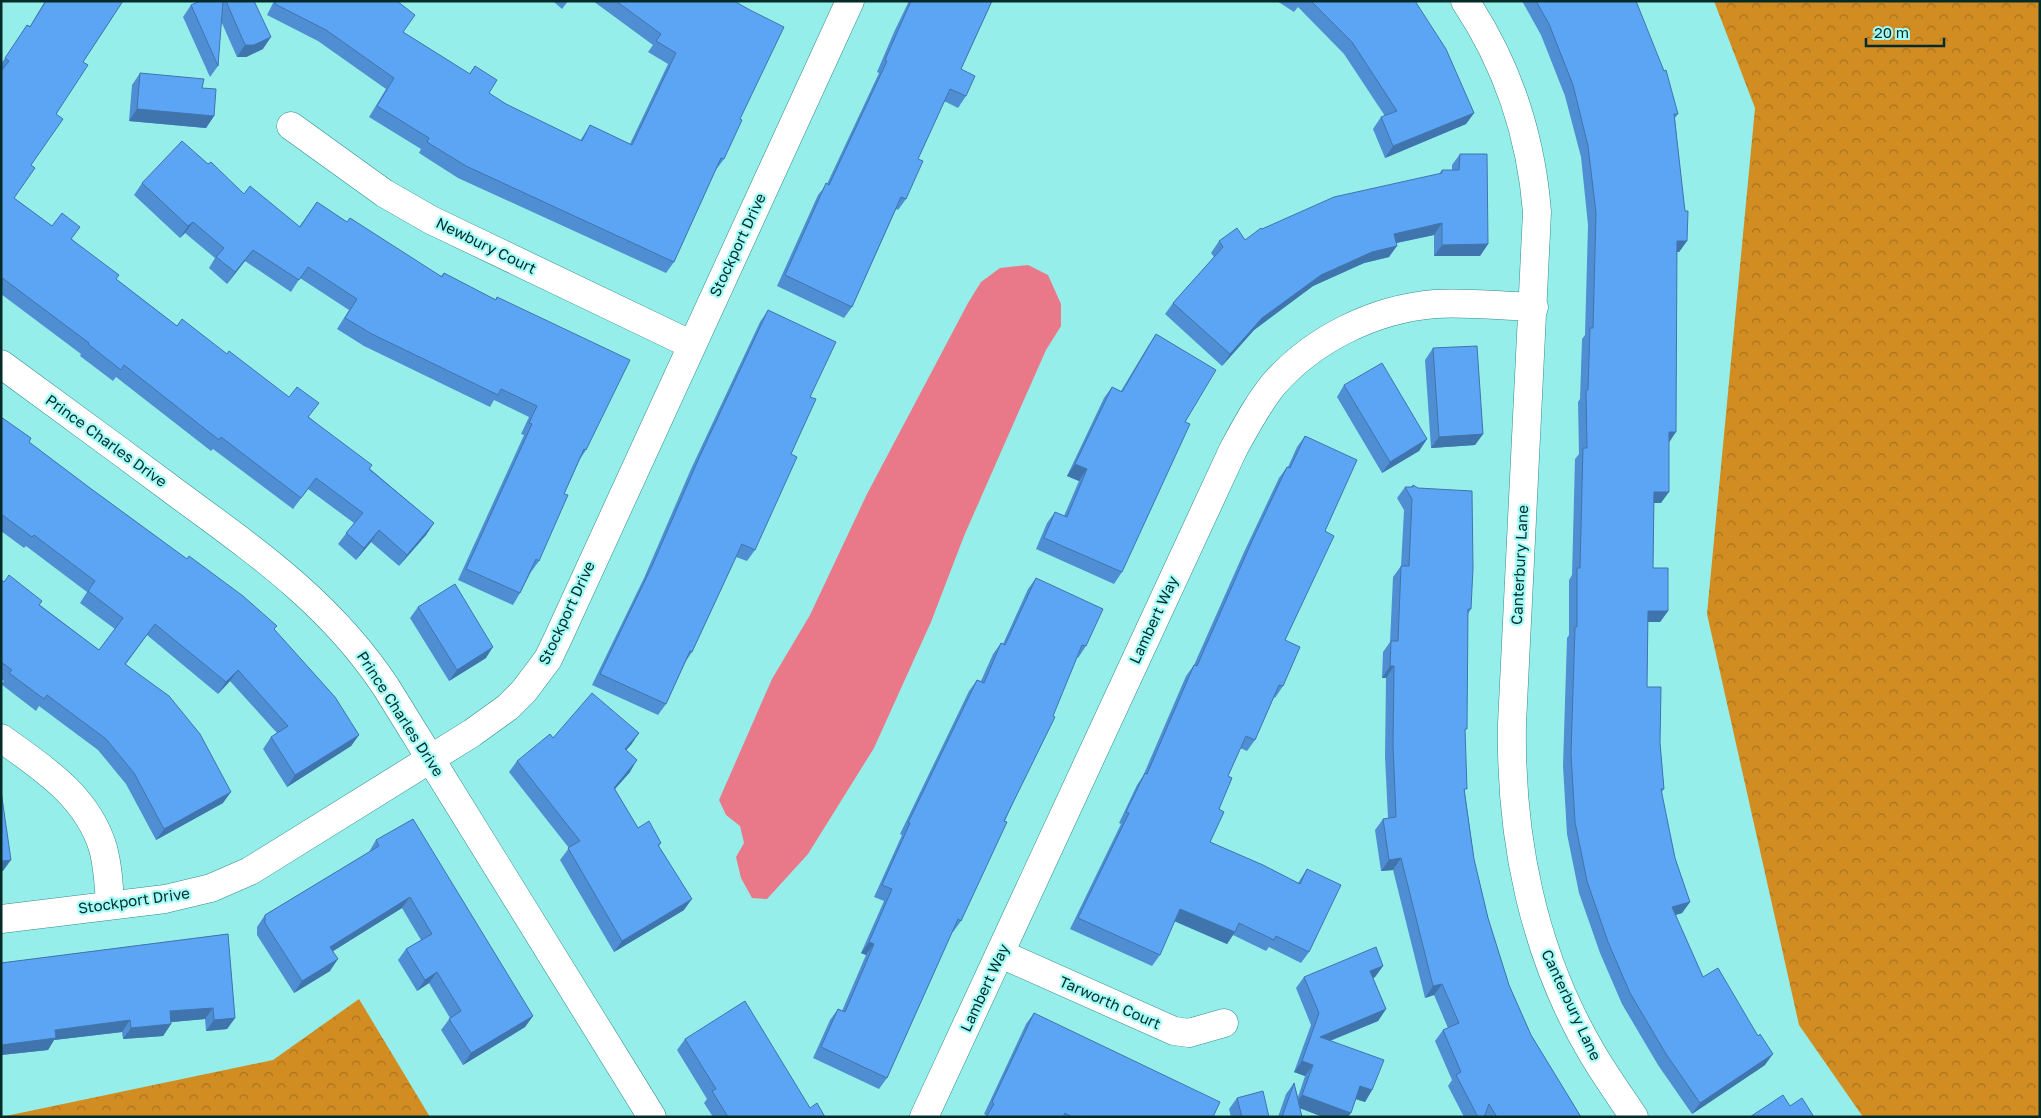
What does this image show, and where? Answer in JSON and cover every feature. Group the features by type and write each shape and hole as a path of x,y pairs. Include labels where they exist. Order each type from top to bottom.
{"street":[{"name":"Canterbury Lane","path":"1465,1 1480,23 1506,77 1516,104 1530,154 1537,212 1534,307 1512,724 1511,771 1513,805 1534,915 1556,981 1592,1053 1634,1117"},
{"name":"Stockport Drive","path":"1,919 188,895 231,881 269,860 472,733 508,707 524,691 548,659 692,345 842,4"},
{"name":"Newbury Court","path":"292,126 384,194 432,220 692,345"},
{"name":"Lambert Way","path":"924,1117 1001,954 1232,450 1260,403 1273,386 1298,360 1320,344 1351,327 1390,312 1436,304 1534,307"},
{"name":"Prince Charles Drive","path":"1,364 257,552 311,597 331,617 368,660 652,1117"},
{"path":"1,738 51,774 70,791 85,809 96,830 103,850 110,905"},
{"name":"Tarworth Court","path":"1001,954 1174,1031 1189,1032 1224,1023"}],"green space":[{"path":"1714,1 2040,1 2040,1117 1863,1117 1799,1025 1707,614 1755,108"},
{"path":"359,999 430,1117 1,1117 273,1060"}],"shaded area":[{"path":"1028,265 1048,275 1061,304 1061,326 1046,350 964,536 931,622 874,748 808,854 767,899 752,898 741,878 736,857 744,843 740,826 726,815 719,800 772,679 810,615 867,494 968,303 981,282 1000,268"}],"building":[{"path":"46,1 123,1 83,62 88,65 56,114 63,119 31,165 35,168 14,198 52,226 62,213 80,227 71,239 119,275 116,279 177,326 182,319 227,354 229,351 289,397 297,387 319,403 308,417 372,465 369,469 434,523 407,555 379,530 364,548 346,533 363,513 316,478 301,498 221,437 219,440 124,365 121,370 89,343 1,277 1,71 9,61 5,58 27,25 30,27"},
{"path":"200,1 223,1 218,66 191,5"},
{"path":"226,1 254,1 271,37 254,45 245,45"},
{"path":"276,1 397,1 415,15 403,32 470,74 475,66 497,80 489,93 506,104 582,141 590,125 632,145 676,53 656,41 661,34 616,1 734,1 784,27 740,119 742,120 724,159 721,158 674,262 466,166 427,142 429,138 377,106 394,78 326,30 275,4"},
{"path":"911,1 992,1 961,69 975,76 966,96 950,89 918,159 923,161 906,199 901,197 852,307 785,275 826,183 829,185 887,61 885,60"},
{"path":"1311,1 1415,1 1446,49 1474,113 1393,146 1381,117 1397,111 1352,42"},
{"path":"1536,1 1636,1 1664,71 1666,70 1678,114 1674,114 1685,211 1688,211 1687,241 1677,241 1676,432 1669,432 1669,492 1654,492 1653,568 1668,568 1668,611 1648,611 1647,687 1661,687 1660,743 1664,789 1661,789 1675,858 1690,902 1672,907 1703,977 1718,968 1758,1036 1760,1034 1773,1054 1700,1103 1666,1054 1630,993 1608,942 1587,881 1575,822 1571,754 1575,627 1577,627 1577,568 1580,568 1583,448 1587,448 1586,390 1588,390 1590,328 1593,328 1596,213 1588,146 1573,85 1549,24"},
{"path":"140,73 204,79 202,88 216,89 214,116 137,109"},
{"path":"182,141 208,164 211,162 244,194 250,186 300,227 317,202 347,222 350,218 442,277 444,273 496,300 497,297 630,360 586,450 584,449 564,494 568,495 539,561 536,559 520,593 466,569 532,424 529,423 537,406 501,389 498,395 372,334 345,318 357,299 308,267 299,280 253,250 235,272 216,257 224,248 193,222 188,226 142,183"},
{"path":"1460,154 1487,154 1488,244 1442,245 1442,223 1394,234 1397,246 1372,252 1321,275 1262,318 1230,354 1173,303 1223,247 1219,241 1237,228 1245,240 1261,228 1334,197 1442,173 1442,170 1459,170"},
{"path":"768,310 836,342 810,397 816,399 791,454 797,457 755,550 742,544 666,704 600,674 652,566 699,458"},
{"path":"1156,334 1216,370 1185,422 1190,424 1122,572 1044,538 1055,512 1067,517 1087,469 1075,464 1112,387 1122,392"},
{"path":"1477,346 1483,434 1439,437 1433,348"},
{"path":"1382,363 1427,439 1390,462 1344,385"},
{"path":"1,417 31,438 29,442 90,488 187,559 189,556 243,596 277,626 274,629 335,697 359,735 295,775 271,737 288,726 238,670 226,682 155,624 125,664 169,696 200,734 231,792 164,829 134,773 106,739 47,695 44,699 9,673 12,670 1,662 1,580 4,582 9,575 42,601 39,605 99,650 123,618 88,591 95,581 34,535 32,537 1,514"},
{"path":"1305,436 1357,460 1325,531 1334,536 1285,640 1300,647 1283,686 1279,685 1255,740 1246,736 1228,776 1232,778 1219,809 1224,812 1210,842 1263,865 1300,884 1307,869 1341,885 1309,952 1276,936 1274,940 1239,923 1235,932 1180,909 1160,955 1078,918 1129,813 1126,812 1145,773 1147,774 1194,665 1197,666 1252,541 1287,467 1290,468"},
{"path":"1413,485 1418,488 1472,491 1473,568 1471,609 1468,609 1467,729 1465,729 1467,789 1464,789 1474,859 1488,918 1509,985 1531,1035 1581,1117 1497,1117 1489,1104 1484,1117 1478,1117 1456,1075 1461,1072 1443,1030 1459,1023 1442,984 1433,986 1401,858 1389,860 1383,819 1396,817 1393,745 1394,666 1390,666 1391,641 1398,641 1401,566 1409,566 1412,499 1405,487 1413,487"},
{"path":"1036,578 1103,609 1086,646 1082,645 1053,716 1055,717 1004,821 1007,822 961,921 958,919 887,1078 821,1047 838,1009 845,1012 874,944 869,942 892,889 882,885 910,823 908,823 977,680 984,683 1001,643 1005,645"},
{"path":"455,584 493,647 457,670 418,607"},
{"path":"592,693 639,733 625,749 637,760 614,788 638,828 649,821 661,843 658,845 692,899 622,941 568,848 580,841 517,761 550,734 553,738"},
{"path":"1,791 11,860 1,861"},
{"path":"413,819 533,1016 471,1053 449,1019 461,1011 437,972 425,980 406,949 432,934 410,897 330,947 338,959 302,981 265,923 265,915 379,846 376,840"},
{"path":"228,934 235,1018 214,1020 213,1008 170,1011 171,1024 131,1028 130,1020 55,1030 56,1038 1,1045 1,963"},
{"path":"1376,947 1383,966 1370,971 1386,1009 1320,1037 1384,1060 1372,1090 1360,1086 1351,1113 1302,1095 1313,1065 1302,1061 1319,1013 1304,977"},
{"path":"745,1001 810,1108 817,1103 825,1117 728,1117 712,1091 716,1089 685,1039"},
{"path":"1034,1013 1220,1102 1213,1117 1072,1117 1065,1113 1063,1117 986,1117 994,1104 992,1102"},
{"path":"1294,1083 1302,1117 1282,1117"},
{"path":"1263,1091 1269,1117 1242,1117 1237,1098"},
{"path":"1783,1095 1790,1106 1802,1098 1814,1117 1750,1117"}]}
